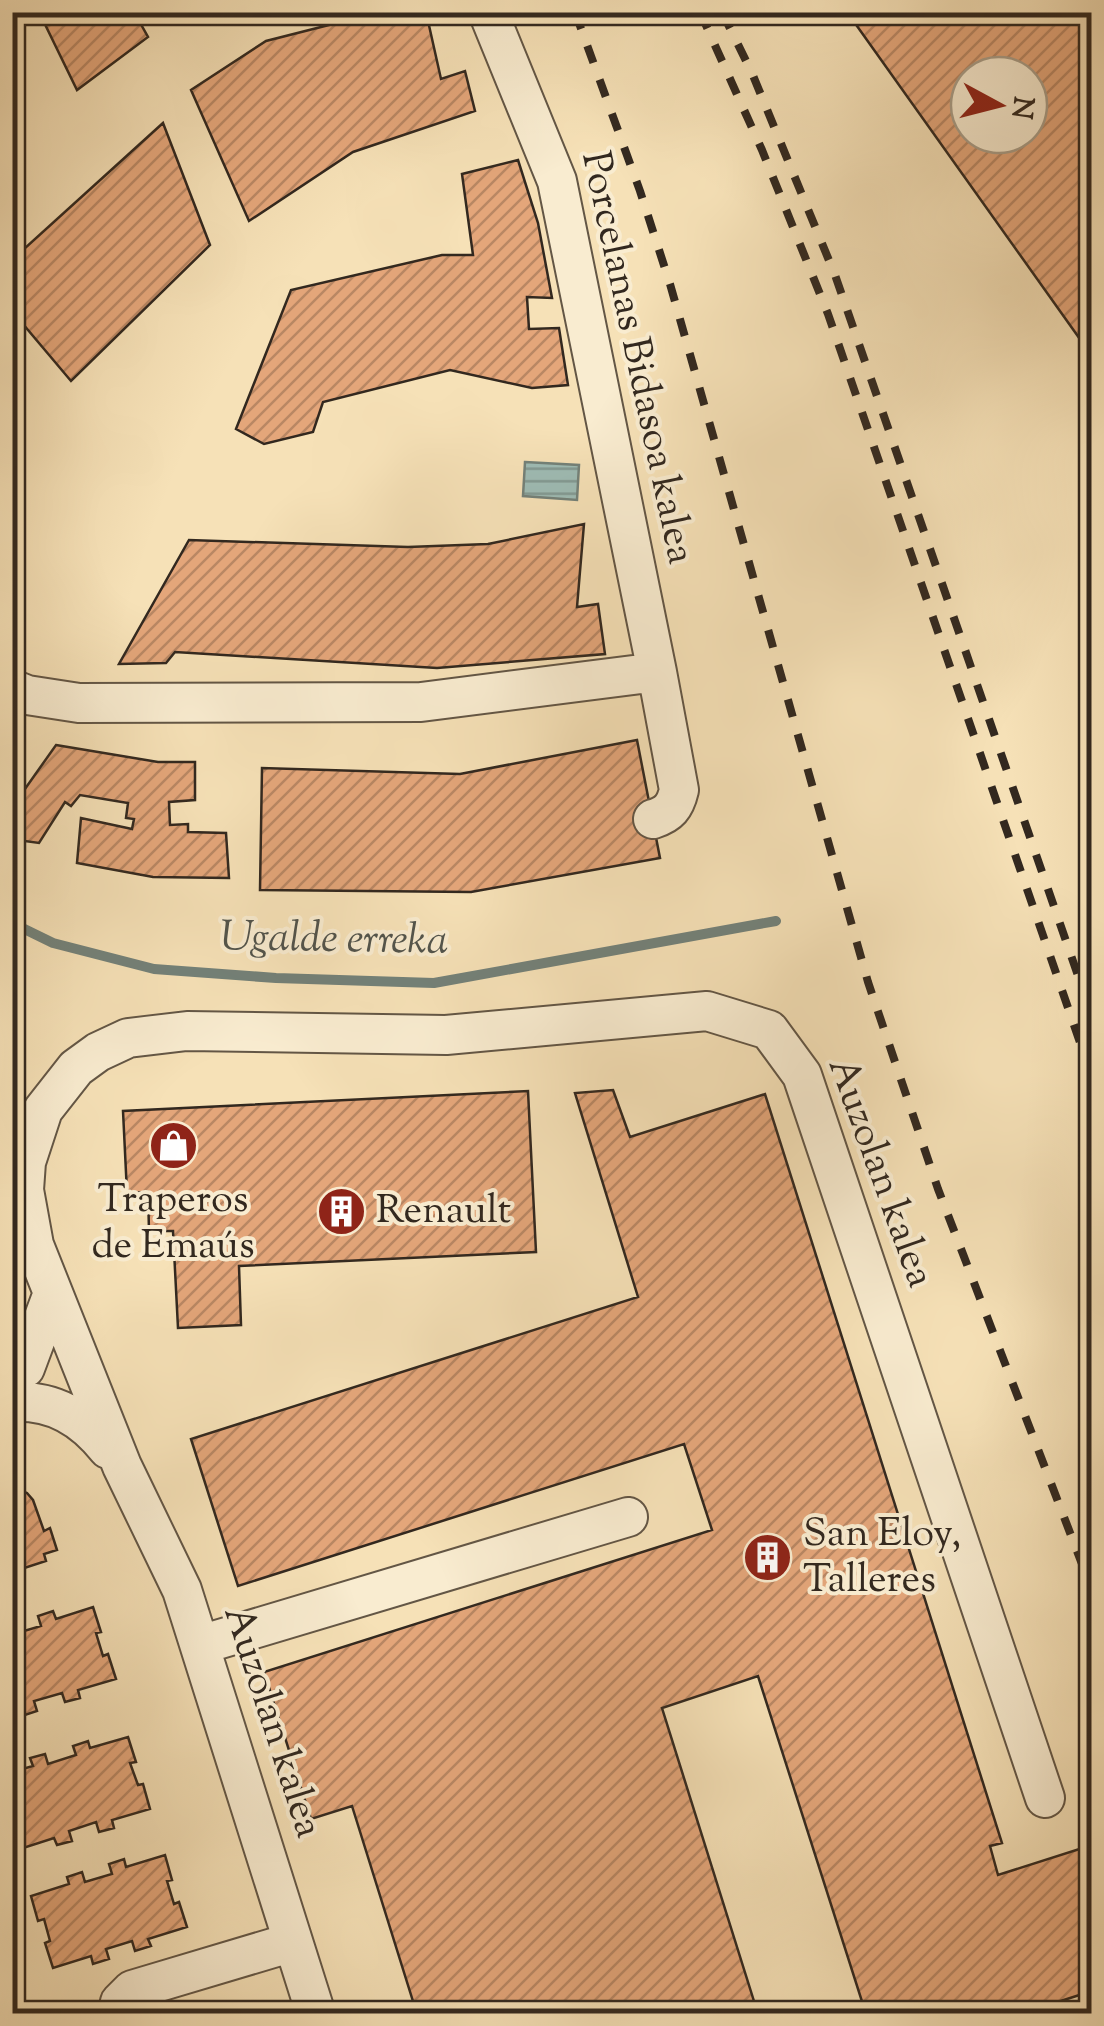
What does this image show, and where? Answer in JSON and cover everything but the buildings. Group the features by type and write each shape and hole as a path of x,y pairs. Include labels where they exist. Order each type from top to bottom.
{"street":[{"name":"Porcelanas Bidasoa kalea","path":"488,12 557,181 657,672 679,790 676,804 652,820"},
{"path":"12,689 79,704 421,702 657,672"},
{"name":"Auzolan kalea","path":"316,2014 182,1590 122,1466 26,1218 24,1190 33,1134 43,1110 76,1068 128,1038 188,1031 446,1035 707,1012 769,1030 802,1075 1045,1798"},
{"path":"53,1292 23,1386 66,1404 79,1400 86,1378"},
{"name":"Auzolan kalea","path":"23,1386 75,1416 96,1433 122,1466"},
{"path":"200,1645 628,1517"},
{"path":"117,2014 120,2002 132,1990 293,1942"}],"water":[{"path":"525,462 579,465 577,500 523,496"}],"waterway":[{"name":"Ugalde erreka","path":"12,923 53,943 154,969 434,983 776,921"}],"railway":[{"path":"575,12 670,284 868,982 938,1189 1092,1590"},
{"path":"700,12 762,150 828,314 1092,1077"},
{"path":"722,12 752,73 835,275 1092,1016"}],"place":[{"name":"Traperos de Emaús","path":"173,1146"},
{"name":"Renault","path":"341,1212"},
{"name":"San Eloy, Talleres","path":"768,1558"}]}
